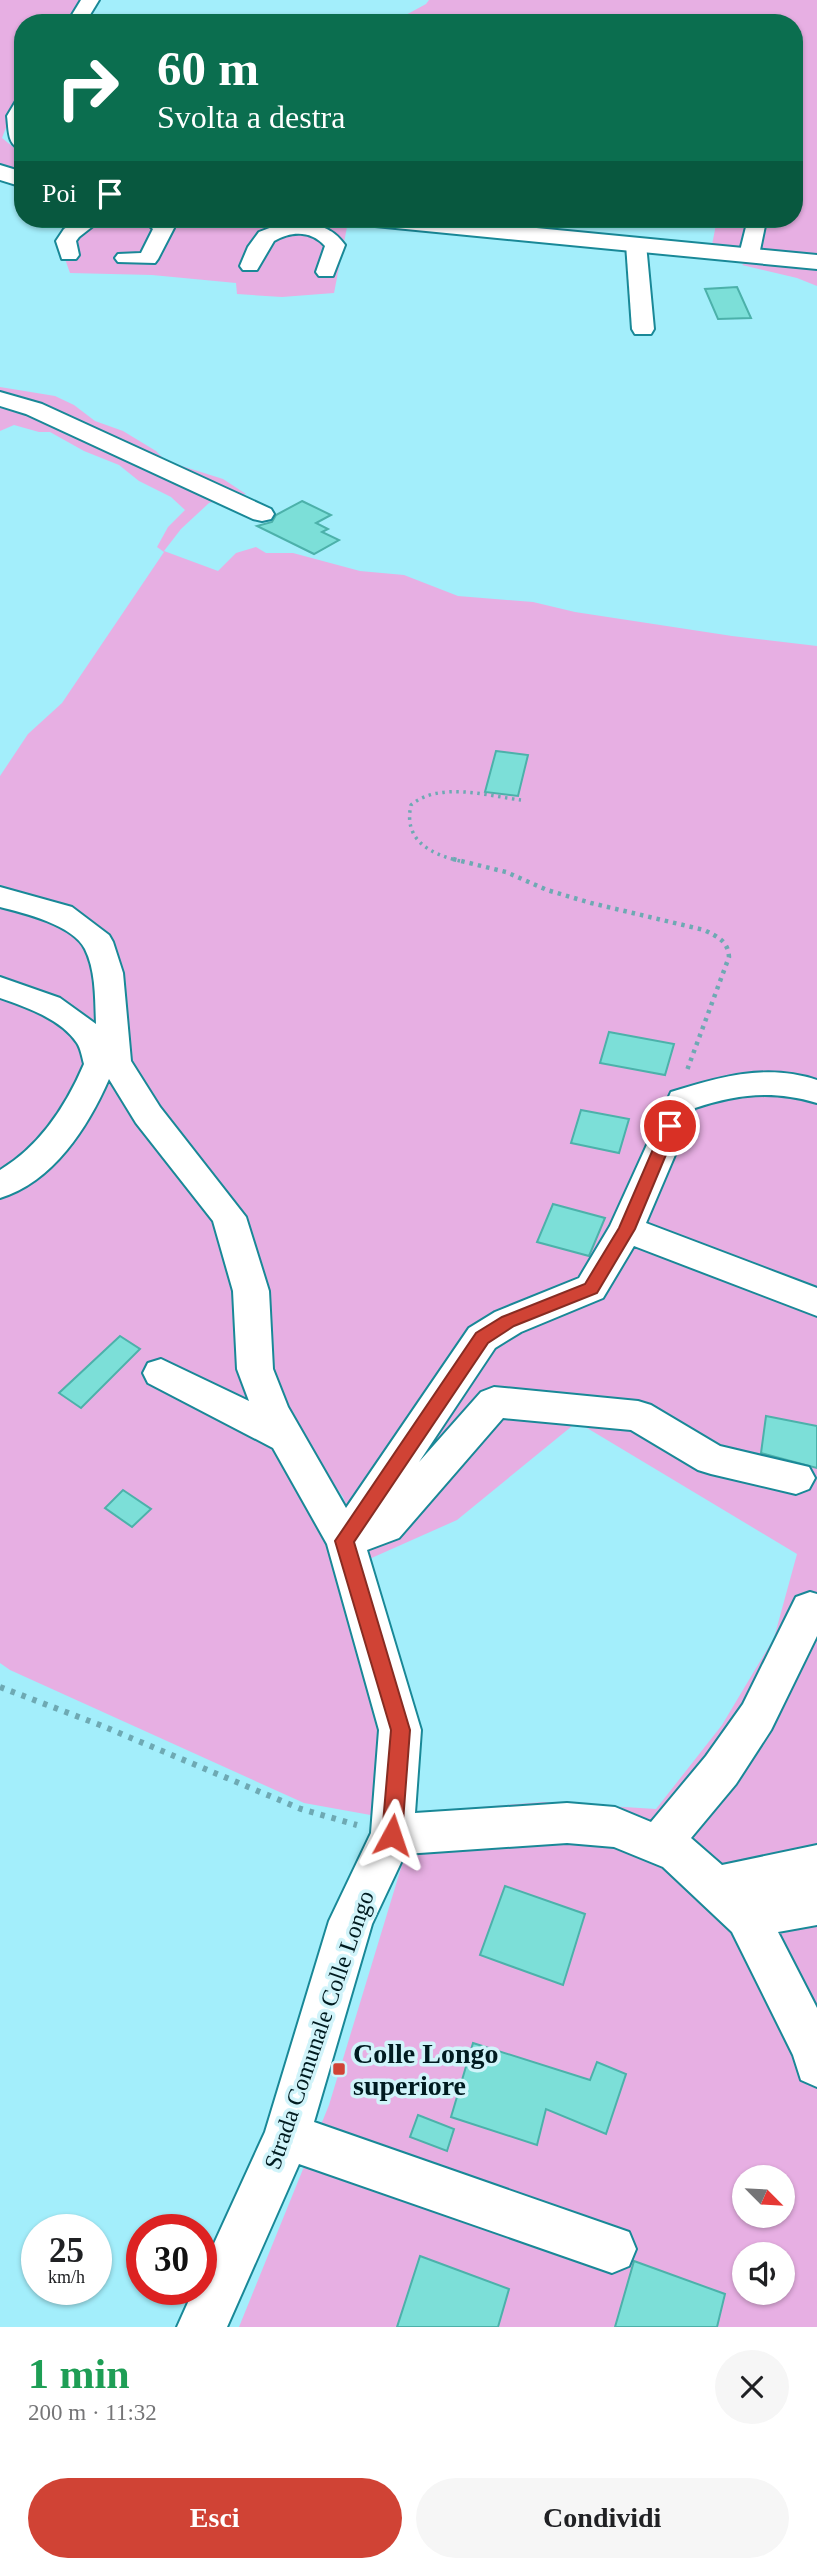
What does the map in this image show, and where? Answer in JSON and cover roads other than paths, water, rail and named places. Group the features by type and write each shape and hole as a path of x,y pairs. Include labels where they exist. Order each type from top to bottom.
{"main road":[{"path":"469,228 817,262"}],"street":[{"path":"69,255 66,241 78,228"},
{"path":"125,258 148,259 164,228"},
{"path":"250,267 260,241 285,228"},
{"path":"313,228 326,235 335,245 326,272"},
{"path":"749,255 755,228"},
{"path":"636,244 643,329"},
{"path":"0,399 34,409 262,514"},
{"name":"Strada Comunale Colle Longo","path":"0,897 61,914 98,942 108,973 107,1063 229,1217 251,1291 255,1369 271,1411 345,1541 400,1730 392,1835 351,1921 287,2136 202,2327"},
{"path":"0,987 37,999 77,1024 92,1040 107,1063 66,1131 12,1180 0,1186"},
{"path":"345,1541 482,1338 508,1322 591,1288 626,1229 682,1100 722,1087 765,1082 807,1087 817,1092"},
{"path":"626,1229 817,1302"},
{"path":"160,1373 287,1438"},
{"path":"345,1541 385,1527 494,1402 638,1416 711,1459 796,1478"},
{"path":"659,1845 721,1770 757,1717 810,1609"},
{"path":"392,1835 567,1823 615,1827 678,1853 747,1917 815,2051 817,2064"},
{"path":"714,1888 817,1865"},
{"path":"747,1917 817,1905"},
{"path":"287,2136 612,2249"}],"place":[{"name":"Colle Longo superiore","path":"339,2069"}]}
